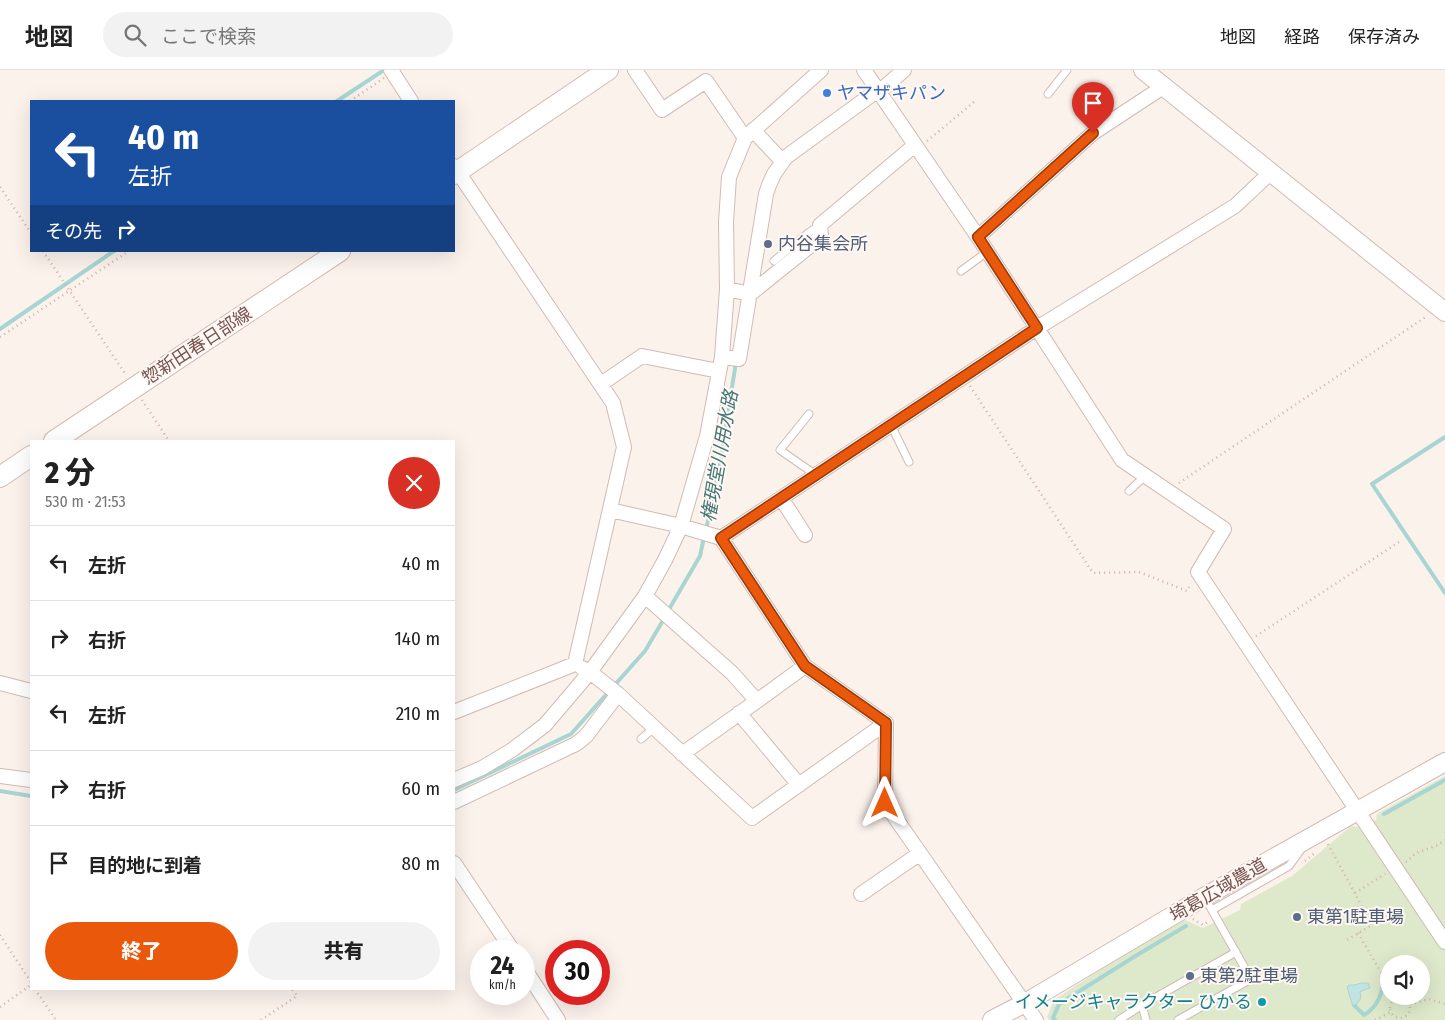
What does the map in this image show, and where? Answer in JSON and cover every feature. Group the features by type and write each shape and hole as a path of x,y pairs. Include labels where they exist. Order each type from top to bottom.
{"main road":[{"path":"455,171 608,70"},
{"name":"惣新田春日部線","path":"56,440 338,252"},
{"path":"0,477 30,457"}],"street":[{"path":"635,70 662,110 706,81 749,134 782,161"},
{"path":"455,780 482,768 512,750 545,725 590,672 645,596 665,560 680,526 707,436 721,364 727,289 726,222 729,177 749,134 821,70"},
{"path":"864,70 978,237 1122,460 1224,529 1198,572 1359,811 1394,870 1445,942"},
{"path":"601,384 642,356 721,364 739,359 769,185 774,174 786,157 904,70"},
{"path":"1142,70 1442,310"},
{"path":"391,71 410,100"},
{"path":"978,237 1093,133 1162,87"},
{"path":"750,294 821,237 820,225 916,147"},
{"path":"455,171 614,403 624,448 575,664"},
{"path":"721,538 1037,328 1235,206 1270,173"},
{"path":"727,289 750,294"},
{"path":"781,498 805,535"},
{"path":"610,510 680,526 721,538 805,666 886,723"},
{"path":"645,596 732,673 757,701"},
{"path":"455,712 575,664 590,672 618,694 752,818 886,723"},
{"path":"682,754 805,666"},
{"path":"0,684 30,691"},
{"path":"455,802 576,744 586,736 618,694"},
{"path":"739,714 799,785"},
{"path":"886,723 885,803 1036,1020"},
{"name":"埼葛広域農道","path":"992,1020 1208,903 1309,838 1445,762"},
{"path":"0,776 30,780"},
{"path":"861,894 919,854"},
{"path":"455,864 506,940"},
{"path":"535,985 558,1020"}],"lane":[{"path":"1048,94 1067,70"},
{"path":"774,261 820,225"},
{"path":"961,271 987,252"},
{"path":"809,414 780,450 816,475"},
{"path":"891,425 909,462"},
{"path":"1129,491 1146,476"},
{"path":"641,739 654,728"},
{"path":"1178,1020 1251,979 1208,903"},
{"path":"1119,1020 1236,952"},
{"path":"1142,1005 1146,1020"}],"path":[{"path":"351,100 391,71"},
{"path":"916,147 974,102"},
{"path":"0,186 30,231"},
{"path":"44,252 169,440"},
{"path":"0,337 127,252"},
{"path":"1167,490 1442,310"},
{"path":"964,376 1093,573 1139,572 1187,591 1198,572"},
{"path":"1246,642 1399,542"},
{"path":"1355,893 1394,870 1416,853 1445,840"},
{"path":"1442,842 1445,848"},
{"path":"1327,843 1372,925 1347,940"},
{"path":"1358,933 1380,971"},
{"path":"0,935 30,982"},
{"path":"0,1006 30,985"},
{"path":"36,990 56,1020"},
{"path":"261,1020 297,996 293,990"},
{"path":"1430,999 1445,1004"},
{"path":"1391,1005 1391,1012 1396,1017 1404,1018 1410,1012 1410,1005"},
{"path":"1376,1020 1391,1012"}],"green space":[{"path":"1445,776 1445,1020 1049,1020 1047,1017 1054,1000 1129,951 1185,920 1203,928 1240,910 1241,904 1292,876 1351,826 1359,827 1376,820 1377,814"}],"water":[{"path":"1368,983 1370,988 1360,992 1361,998 1353,1007 1347,987"}],"waterway":[{"path":"339,100 384,70"},
{"path":"0,329 113,252"},
{"name":"権現堂川用水路","path":"706,530 720,463 736,362"},
{"path":"1445,437 1372,484 1445,593"},
{"name":"権現堂川用水路","path":"668,611 700,556 704,537"},
{"name":"権現堂川用水路","path":"455,790 571,734 645,651 665,617"},
{"path":"1384,814 1445,780"},
{"name":"権現堂川用水路","path":"0,791 30,796"},
{"path":"1055,1020 1053,1018 1059,1004 1186,926"},
{"path":"1355,1006 1364,1015 1372,1009 1380,996"}],"place":[{"name":"ヤマザキパン","path":"827,93"},
{"name":"内谷集会所","path":"768,244"},
{"name":"東第1駐車場","path":"1297,917"},
{"name":"東第2駐車場","path":"1190,976"},
{"name":"イメージキャラクター ひかる","path":"1262,1002"}],"route":[{"path":"885,803 886,723 805,666 721,538 1037,328 978,237 1093,133"}]}
